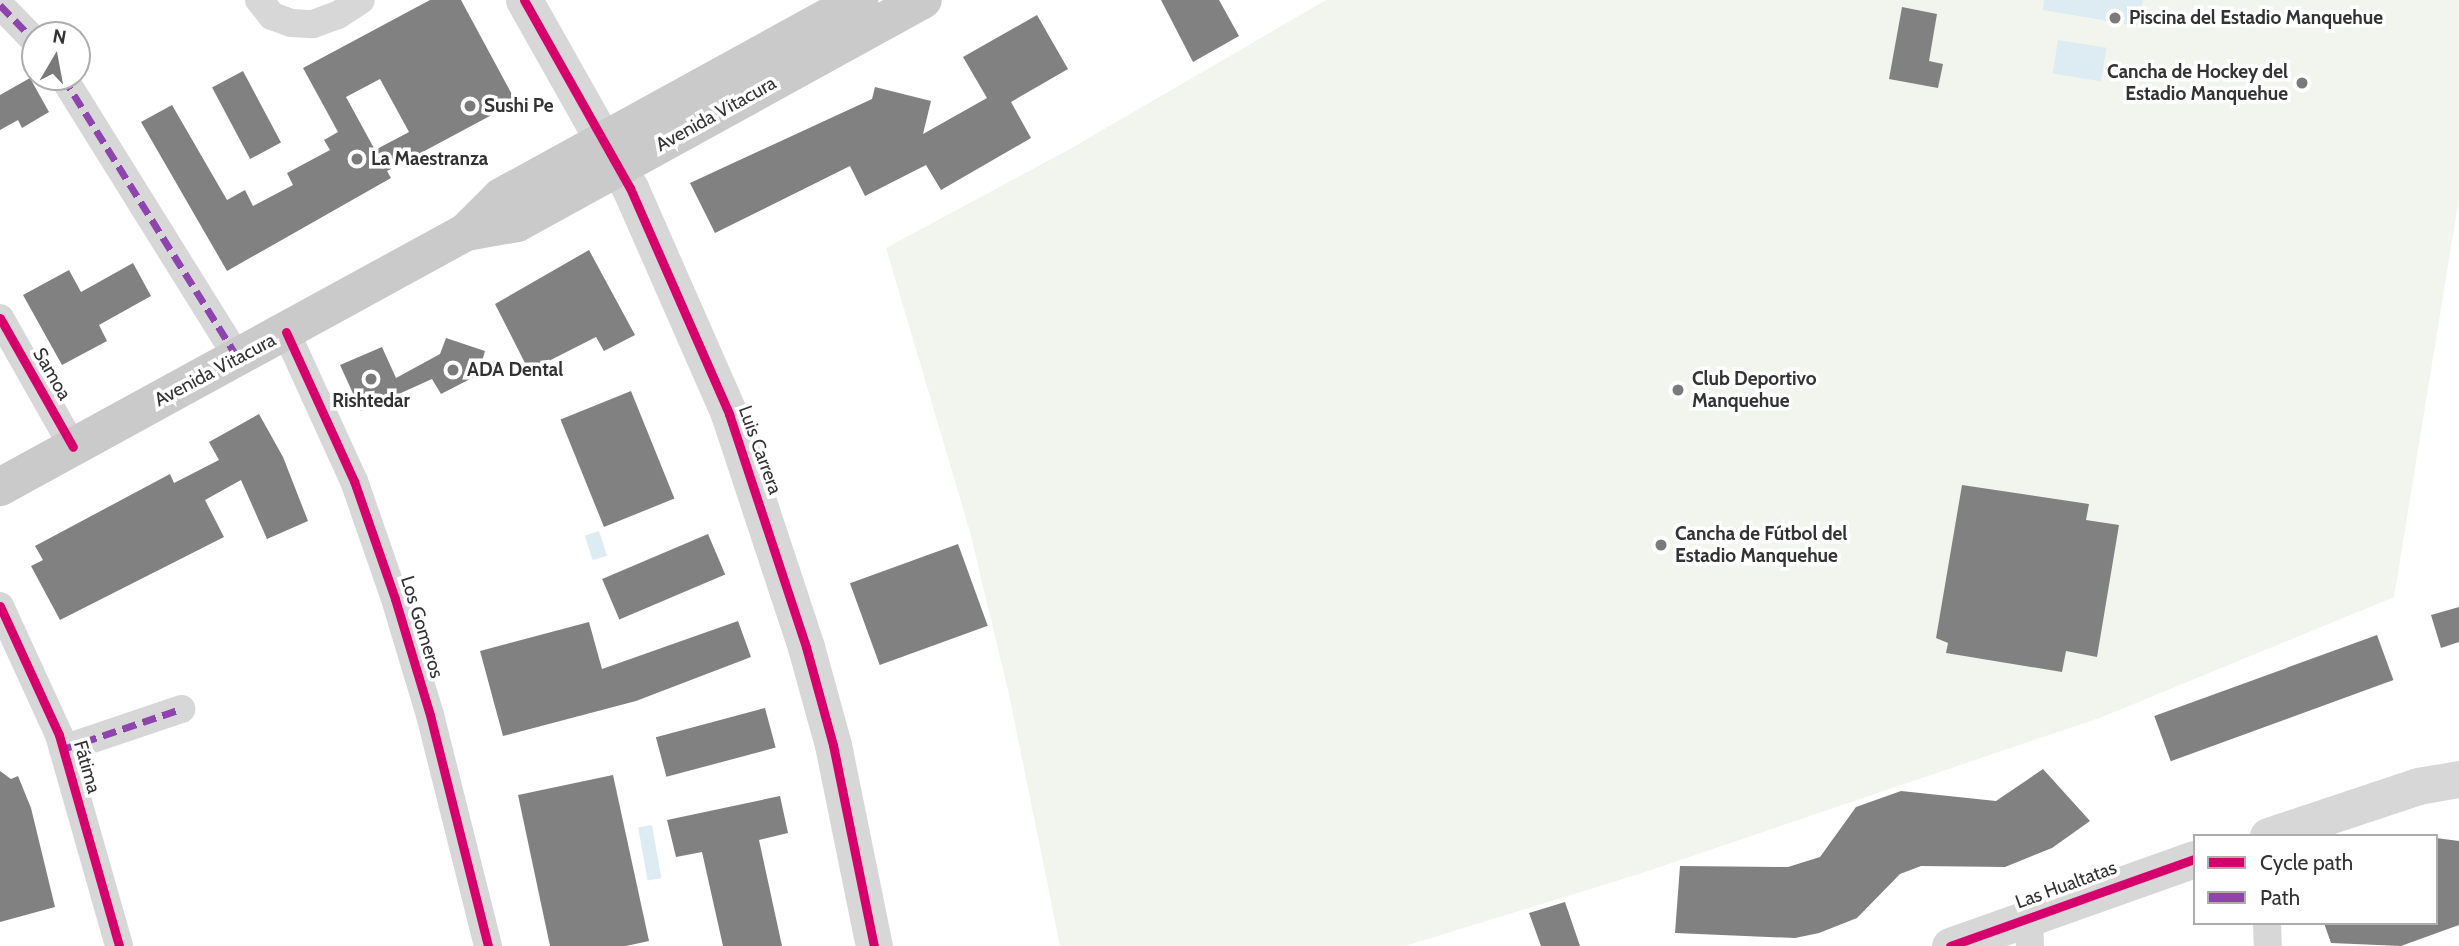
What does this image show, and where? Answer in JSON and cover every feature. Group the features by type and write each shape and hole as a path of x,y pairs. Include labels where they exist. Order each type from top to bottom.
{"main road":[{"name":"Avenida Vitacura","path":"612,153 859,0"},
{"name":"Avenida Vitacura","path":"0,488 466,232 501,197 612,153 923,0"}],"street":[{"path":"259,0 272,16 291,23 313,24 338,15 361,0"},
{"name":"Luis Carrera","path":"524,0 612,153 729,414 782,567 833,745 874,946"},
{"path":"0,5 21,27"},
{"path":"72,91 237,357"},
{"name":"Samoa","path":"0,318 73,447"},
{"name":"Los Gomeros","path":"286,332 354,481 395,599 430,715 488,946"},
{"name":"Fátima","path":"0,606 63,748 119,946"},
{"path":"63,748 181,709"},
{"path":"2418,786 2429,772 2459,762"},
{"path":"2274,834 2418,786 2459,779"},
{"name":"Las Hualtatas","path":"1950,946 2030,932 2193,860"},
{"path":"2267,925 2268,946"}],"shaded area":[{"name":"Club Deportivo Manquehue","path":"1326,0 2459,0 2459,198 2394,597 2102,717 1639,874 1405,946 1060,946 1010,699 970,532 886,248 1070,149"},
{"name":"Piscina del Estadio Manquehue","path":"2044,0 2143,0 2138,26 2043,10"},
{"path":"2058,40 2106,48 2101,81 2053,74"},
{"path":"599,531 607,556 593,560 585,536"},
{"path":"652,825 661,878 648,881 638,827"}],"building":[{"path":"430,0 461,0 516,102 387,171 391,178 227,271 141,122 172,105 227,200 245,190 253,206 293,185 287,173 330,150 324,140 338,132 303,68","holes":["380,79 409,132 375,150 346,97"]},
{"path":"1161,0 1219,0 1239,36 1193,62"},
{"path":"1902,7 1937,14 1929,61 1943,64 1938,88 1889,79"},
{"path":"1037,15 1068,69 1011,102 1031,138 941,190 926,165 865,196 850,166 715,233 690,183 872,99 875,87 931,101 923,134 987,98 963,57"},
{"path":"243,71 281,143 250,159 212,87"},
{"path":"21,83 21,91 37,91 49,112 22,128 18,120 0,130 0,95"},
{"path":"589,250 635,335 604,351 596,337 529,371 495,304"},
{"path":"133,263 151,296 99,325 107,341 62,365 23,295 69,270 81,292"},
{"path":"446,338 485,351 478,375 441,394 432,379 361,411 340,365 382,347 396,378 440,354"},
{"path":"631,391 674,499 604,527 561,419"},
{"path":"259,414 283,457 308,521 267,539 241,480 205,500 224,537 60,620 31,566 43,560 35,546 170,474 174,483 219,460 209,442"},
{"path":"1962,485 2089,504 2086,520 2119,525 2097,657 2066,651 2062,672 1946,653 1948,643 1936,638"},
{"path":"708,534 725,575 619,619 602,579"},
{"path":"958,544 988,626 880,665 850,583"},
{"path":"2459,607 2459,642 2441,648 2431,615"},
{"path":"738,621 751,657 636,701 503,736 480,651 589,622 602,669"},
{"path":"2377,635 2393,680 2171,761 2154,716"},
{"path":"765,708 776,748 666,777 656,737"},
{"path":"2043,769 2090,821 2052,848 2005,867 1921,866 1900,874 1857,918 1819,933 1795,938 1675,933 1680,866 1788,867 1820,857 1856,807 1901,791 1996,801"},
{"path":"0,771 11,779 18,776 31,808 55,907 0,922"},
{"path":"613,775 649,941 626,946 550,946 518,795"},
{"path":"780,796 788,833 759,840 782,946 723,946 702,852 676,857 667,820"},
{"path":"2438,838 2459,841 2459,925 2401,946 2331,943 2325,925 2438,925"},
{"path":"1565,902 1580,946 1541,946 1529,913"}],"marked path":[{"path":"0,5 21,27"},
{"path":"72,91 237,357"},
{"path":"63,749 181,709"}],"cycle path":[{"path":"524,0 630,188 729,414 806,647 833,745 874,946"},
{"path":"0,318 73,447"},
{"path":"286,332 354,481 395,599 430,715 488,946"},
{"path":"0,606 59,735 119,946"},
{"path":"1950,946 2193,860"}],"place":[{"name":"Piscina del Estadio Manquehue","path":"2115,18"},
{"name":"Cancha de Hockey del Estadio Manquehue","path":"2302,83"},
{"name":"Sushi Pe","path":"470,106"},
{"name":"La Maestranza","path":"357,159"},
{"name":"ADA Dental","path":"453,370"},
{"name":"Rishtedar","path":"371,379"},
{"name":"Club Deportivo Manquehue","path":"1678,390"},
{"name":"Cancha de Fútbol del Estadio Manquehue","path":"1661,545"}]}
